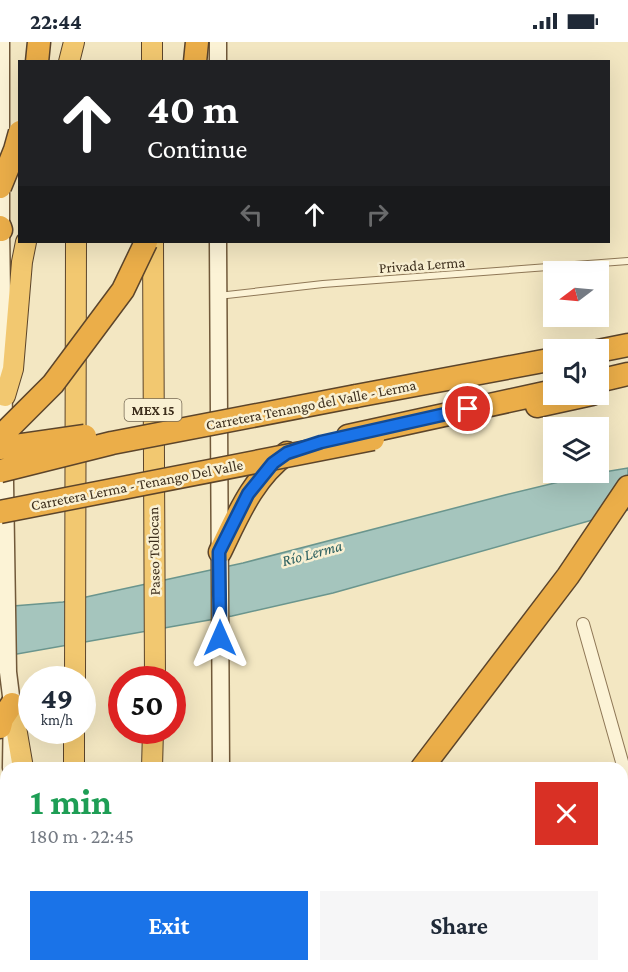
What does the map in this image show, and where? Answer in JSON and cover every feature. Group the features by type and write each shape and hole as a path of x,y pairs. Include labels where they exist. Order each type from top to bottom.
{"highway":[{"path":"37,60 39,42"},
{"path":"70,60 75,42"},
{"path":"75,42 76,60"},
{"path":"152,42 152,60"},
{"path":"195,60 197,42"},
{"path":"0,187 18,139"},
{"path":"5,396 12,369 26,243"},
{"path":"75,666 76,243"},
{"path":"2,444 53,384 123,290 146,243"},
{"name":"Paseo Tollocan","path":"153,243 155,666"},
{"path":"609,349 628,345"},
{"name":"Carretera Tenango del Valle - Lerma","path":"0,471 112,443 543,361"},
{"path":"609,378 628,374"},
{"path":"609,391 628,387"},
{"path":"220,556 248,494 273,463 287,453 330,439 543,393"},
{"name":"Carretera Lerma - Tenango Del Valle","path":"0,512 543,404"},
{"path":"2,444 92,435 112,443"},
{"path":"427,762 568,576 628,487"},
{"path":"0,727 2,719 12,704"},
{"path":"12,704 22,762"},
{"path":"74,744 74,762"},
{"path":"152,762 153,744"}],"main road":[{"path":"2,42 0,229 5,396 2,444 8,672 12,704 11,762"},
{"path":"218,42 218,60"},
{"path":"218,243 221,762"}],"street":[{"path":"583,624 622,762"}],"lane":[{"name":"Privada Lerma","path":"218,296 323,284 628,261"}],"water":[{"name":"Río Lerma","path":"628,468 628,510 333,593 232,616 0,657 0,607 63,602 243,563 555,483 609,483 609,471"}],"route":[{"path":"220,638 219,552 248,494 273,463 287,453 321,442 468,409"}]}
